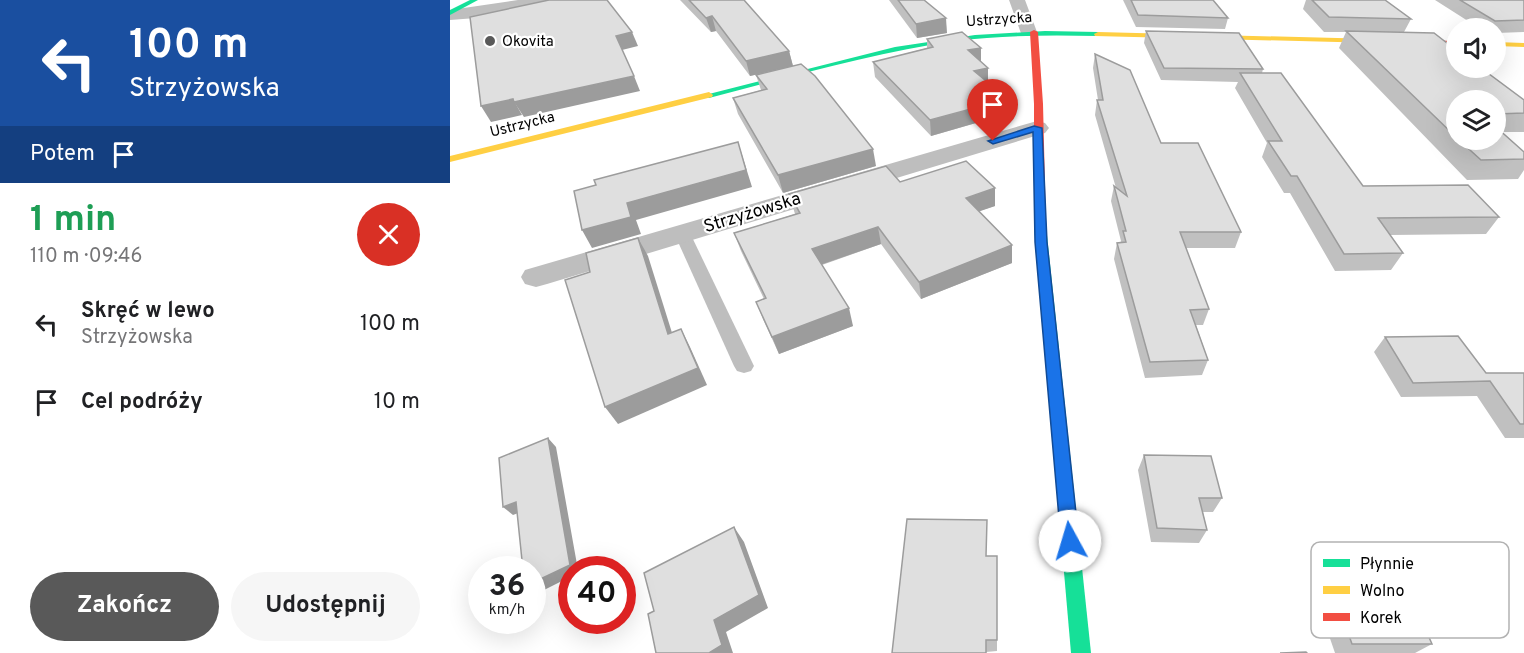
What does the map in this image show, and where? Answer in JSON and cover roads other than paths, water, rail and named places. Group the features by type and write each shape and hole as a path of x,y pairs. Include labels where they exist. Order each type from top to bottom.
{"street":[{"path":"450,14 475,0"},
{"path":"450,14 476,13 544,0"},
{"path":"1017,0 1031,32 1039,77 1037,128 1041,242 1081,653"},
{"name":"Ustrzycka","path":"450,159 860,58 956,39 1031,32 1446,43"},
{"path":"1433,42 1446,53"},
{"path":"1506,44 1524,45"},
{"name":"Strzyżowska","path":"536,277 1037,128"}],"lane":[{"path":"682,233 744,366"}],"place":[{"name":"Okovita","path":"490,41"}]}
